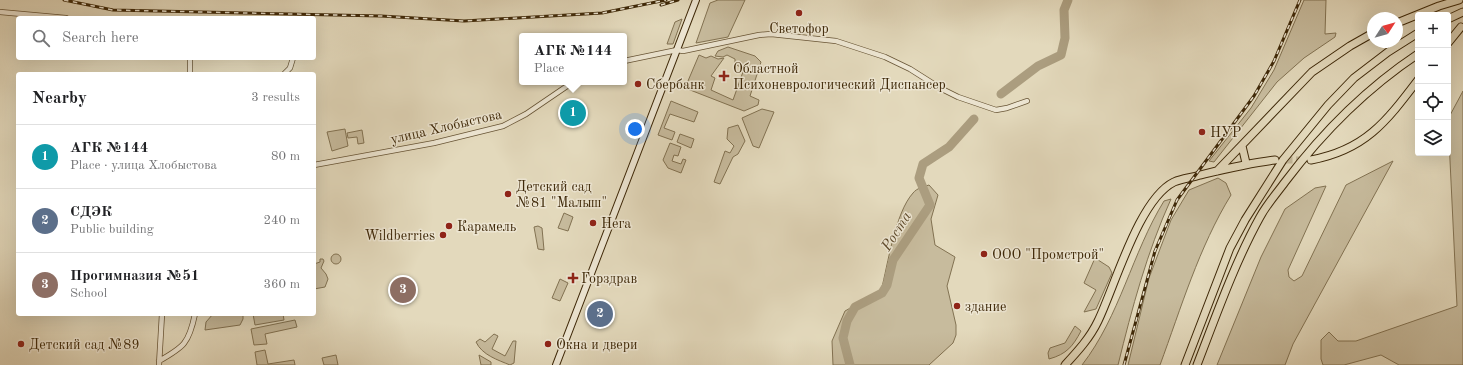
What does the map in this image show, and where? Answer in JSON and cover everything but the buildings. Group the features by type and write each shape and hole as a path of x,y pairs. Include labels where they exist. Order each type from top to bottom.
{"main road":[{"path":"1403,21 1447,3 1459,0"},
{"path":"1451,18 1463,12"},
{"path":"1451,33 1462,27"},
{"path":"1451,40 1462,27"},
{"path":"1185,365 1230,248 1245,220 1282,160 1328,105 1354,78 1388,52 1415,35"},
{"path":"1216,171 1242,146 1312,72 1367,36"},
{"path":"1197,365 1243,253 1260,217 1272,199 1316,144 1341,117 1365,94 1415,56"},
{"path":"1311,160 1332,156 1367,138 1402,101 1415,84"},
{"path":"1242,146 1246,163"},
{"path":"1065,365 1078,350 1097,323 1143,216 1154,200 1173,182 1185,178 1246,163 1275,160"}],"street":[{"path":"556,365 696,0"},
{"path":"0,12 44,16"},
{"path":"627,60 771,34 836,41 884,57 910,69 940,88 958,97 996,110 1027,101"},
{"path":"190,60 190,72"},
{"path":"286,72 290,68 292,60"},
{"name":"улица Хлобыстова","path":"316,165 434,143 503,126 526,114 569,85"},
{"path":"159,363 162,316"},
{"path":"159,363 178,350 188,340 194,316"}],"shaded area":[{"path":"718,0 745,0 728,37 696,43 710,3"},
{"path":"1304,0 1326,0 1325,34 1336,33 1335,37 1304,58 1277,82 1214,162 1209,161 1251,108 1274,70"},
{"path":"682,19 673,44 667,44 675,22"},
{"path":"728,47 755,56 761,62 750,96 759,100 758,105 744,111 685,88 699,55 706,58 711,56 718,59 724,58 711,76 715,78 711,90 733,100 744,69 735,64 735,59 727,55 723,57 715,56 718,51"},
{"path":"1463,91 1463,365 1399,365 1381,355 1344,365 1323,365 1321,359 1321,340 1329,332 1338,341 1356,341 1457,306 1450,156 1451,156 1451,113"},
{"path":"671,101 698,112 694,122 670,114 664,128 675,132 672,140 658,135"},
{"path":"762,109 774,112 759,148 753,146 742,118"},
{"path":"738,125 745,141 738,154 733,157 720,184 714,182 725,151 730,153 734,146 727,139 728,128"},
{"path":"345,129 348,146 332,151 327,132"},
{"path":"362,130 364,143 358,144 357,137 348,138 347,133"},
{"path":"680,134 694,139 691,148 677,142"},
{"path":"670,143 681,147 678,156 674,155 672,161 681,164 683,159 686,160 681,173 668,168 663,160"},
{"path":"1393,161 1293,344 1285,365 1217,365 1261,257 1285,209 1315,188 1326,186 1288,270 1289,277 1294,281 1302,276 1346,185"},
{"path":"1218,178 1226,183 1231,195 1209,235 1183,300 1160,365 1128,365 1149,278 1171,220 1189,190"},
{"path":"929,185 938,195 931,219 935,245 955,257 947,286 956,325 956,335 953,343 929,365 833,365 832,341 845,311 881,291 893,239 901,213 915,191"},
{"path":"1171,199 1147,260 1118,365 1082,365 1106,326 1153,221 1164,201"},
{"path":"564,213 573,217 568,231 558,228"},
{"path":"538,226 542,228 544,250 538,249 534,227"},
{"path":"334,254 338,254 340,255 340,263 334,264 331,261 331,257"},
{"path":"1095,258 1109,267 1112,273 1096,309 1084,312 1096,290 1084,283"},
{"path":"320,259 323,259 324,261 321,268 328,279 325,287 316,289 316,263 320,262"},
{"path":"560,279 568,283 560,301 552,298"},
{"path":"211,316 243,316 240,325 205,330 206,322"},
{"path":"253,316 283,316 284,320 255,325"},
{"path":"295,320 297,327 265,334 267,344 254,345 251,329"},
{"path":"1075,326 1081,331 1069,349 1060,355 1049,359 1048,353 1050,348 1065,343"},
{"path":"494,334 498,336 492,349 505,356 513,341 516,341 514,363 510,365 496,359 486,354 479,347 476,342 480,339 485,342"},
{"path":"265,350 268,364 294,360 295,365 257,365 255,352"},
{"path":"336,355 338,365 324,365 322,358"},
{"path":"479,355 491,362 491,365 481,365"}],"waterway":[{"name":"Роста","path":"1001,94 1038,66 1061,55 1065,38 1064,10 1068,0"},
{"name":"Роста","path":"850,365 843,338 847,321 855,307 882,293 887,285 893,260 930,205 919,178 923,164 949,147 974,119"}],"tunnel":[{"path":"1275,160 1306,160"}],"railway":[{"path":"64,0 113,10 381,16 464,21 602,13 666,0"},
{"path":"661,5 678,0"},
{"path":"1124,365 1155,251 1177,200 1254,96 1274,61 1300,0"}],"place":[{"name":"Светофор","path":"799,13"},
{"name":"Областной Психоневрологический Диспансер","path":"724,76"},
{"name":"Сбербанк","path":"638,84"},
{"name":"АГК №144","path":"573,113"},
{"name":"НУР","path":"1202,132"},
{"name":"Детский сад №81 \"Малыш\"","path":"508,194"},
{"name":"Нега","path":"593,223"},
{"name":"Карамель","path":"449,226"},
{"name":"Wildberries","path":"443,235"},
{"name":"ООО \"Промстрой\"","path":"984,254"},
{"name":"Горздрав","path":"573,278"},
{"name":"Прогимназия №51","path":"403,290"},
{"name":"здание","path":"957,306"},
{"name":"СДЭК","path":"600,314"},
{"name":"Детский сад №89","path":"21,344"},
{"name":"Окна и двери","path":"548,344"}]}
